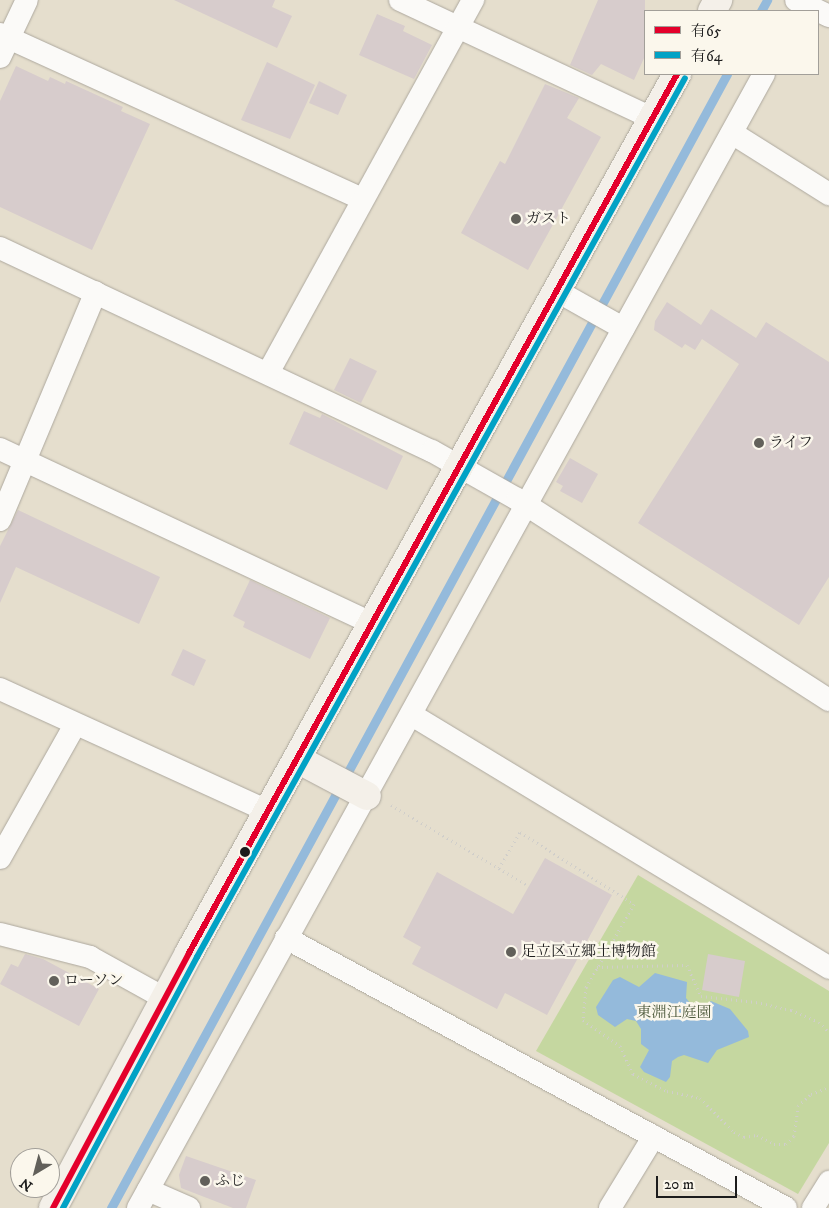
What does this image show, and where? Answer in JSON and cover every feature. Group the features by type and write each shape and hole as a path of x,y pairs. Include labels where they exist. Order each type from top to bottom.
{"street":[{"path":"27,0 3,43 362,200"},
{"path":"400,0 652,118"},
{"path":"268,373 473,0"},
{"path":"800,4 814,10"},
{"path":"53,1208 164,998 372,622 469,471 565,296 652,118 676,75"},
{"path":"189,1208 143,1199 286,938 376,799 412,715 522,503 619,325 732,133 763,75"},
{"path":"732,133 829,194"},
{"path":"0,248 268,373 469,471 829,700"},
{"path":"0,520 96,292"},
{"path":"565,296 619,325"},
{"path":"0,449 372,622"},
{"path":"0,689 268,811"},
{"path":"412,715 829,968"},
{"path":"0,858 75,724"},
{"path":"297,759 376,799"},
{"path":"286,938 786,1208"},
{"path":"2,940 90,957 164,998"},
{"path":"610,1208 654,1136"},
{"path":"813,1208 829,1182"}],"path":[{"path":"376,799 529,886"},
{"path":"499,868 520,832 634,904 586,987 583,1020 620,1046 633,1074 667,1091 700,1098 734,1132 744,1137 758,1135 774,1144 786,1144 794,1136 798,1106 810,1094 829,1087"},
{"path":"597,967 687,964 701,996 756,1002 791,1010 819,1022 829,1032"}],"green space":[{"name":"東淵江庭園","path":"638,875 829,991 829,1143 798,1194 536,1051"}],"water":[{"path":"655,973 687,982 686,998 690,1003 705,1006 711,1001 730,1009 748,1031 749,1037 717,1050 708,1063 684,1055 678,1057 672,1061 670,1077 666,1082 644,1072 640,1067 649,1050 641,1044 641,1029 636,1021 627,1019 615,1027 598,1015 596,1007 613,980 620,977 639,987"}],"building":[{"path":"174,0 275,0 272,7 292,16 277,48"},
{"path":"598,0 645,0 644,58 634,80 601,64 592,75 570,65"},
{"path":"377,14 405,26 403,31 432,45 414,79 359,55"},
{"path":"267,62 315,85 290,139 241,120"},
{"path":"16,66 48,81 50,77 65,84 66,81 123,107 121,111 150,124 92,250 0,207 0,101"},
{"path":"319,81 347,95 338,115 309,103"},
{"path":"545,84 579,98 567,118 601,137 528,270 461,233 500,161 505,164"},
{"name":"ライフ","path":"667,302 701,325 711,309 756,338 766,322 829,362 829,577 799,625 638,523 739,364 702,339 695,350 685,344 682,348 654,330 655,321"},
{"path":"350,358 377,371 361,403 334,390"},
{"path":"304,411 320,418 322,414 403,456 387,490 289,444"},
{"path":"570,458 598,474 582,503 560,491 563,486 556,482"},
{"path":"18,510 160,577 139,624 16,567 0,603 0,546"},
{"path":"250,580 330,618 310,659 243,627 245,622 233,616"},
{"path":"183,649 206,660 194,686 171,675"},
{"path":"545,858 612,895 547,1015 505,993 497,1009 412,964 421,947 403,937 437,872 513,914"},
{"path":"25,954 43,959 99,989 79,1026 0,984 11,964 18,967"},
{"path":"708,954 745,961 739,997 702,990"},
{"path":"186,1156 256,1180 246,1208 233,1208 181,1188 179,1175"}],"waterway":[{"path":"762,10 767,0"},
{"path":"111,1208 726,75"}],"transit line":[{"name":"有65","path":"53,1208 189,953 676,75"},
{"name":"有64","path":"63,1208 197,957 685,78"}],"place":[{"name":"ガスト","path":"516,219"},
{"name":"ライフ","path":"759,443"},
{"name":"足立区立郷土博物館","path":"511,952"},
{"name":"ローソン","path":"54,981"},
{"name":"ふじ","path":"205,1181"}]}
